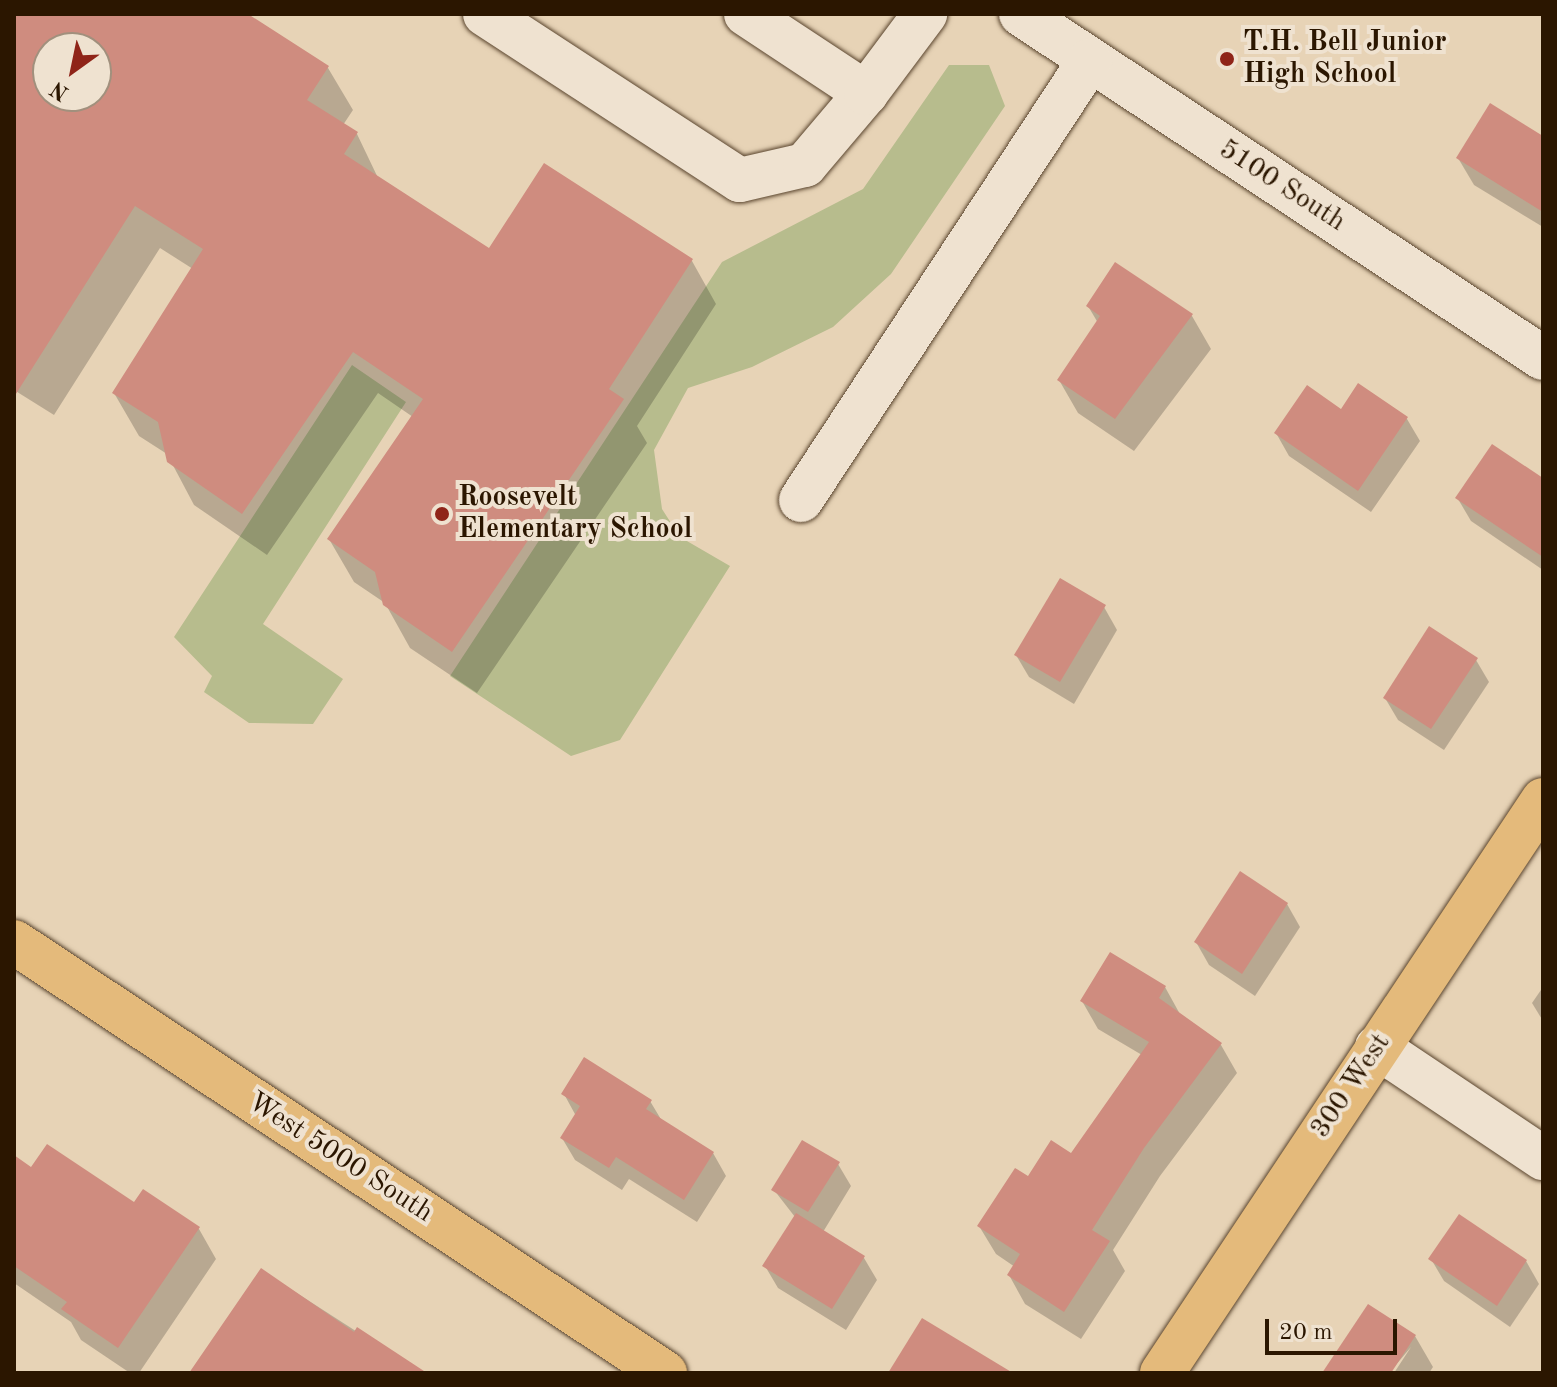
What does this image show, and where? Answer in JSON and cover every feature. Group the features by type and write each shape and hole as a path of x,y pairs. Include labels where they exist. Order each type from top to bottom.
{"main road":[{"name":"300 West","path":"1162,1373 1543,800"},
{"name":"West 5000 South","path":"14,942 665,1373"}],"street":[{"path":"485,14 740,180 805,165 866,93 925,14"},
{"path":"746,14 866,93"},
{"name":"5100 South","path":"1021,14 1543,358"},
{"path":"801,500 1090,60"},
{"path":"1377,1047 1543,1158"}],"green space":[{"path":"949,65 989,65 1005,106 891,274 833,327 752,367 688,388 654,450 662,509 680,537 730,566 620,740 571,756 450,676 722,262 863,189"},
{"path":"352,365 406,402 263,624 343,679 313,724 249,723 204,692 212,676 174,637"}],"building":[{"path":"14,14 248,14 329,66 307,100 358,132 344,154 489,248 544,163 693,259 609,389 624,399 452,652 383,605 375,572 327,539 423,399 353,352 242,514 167,462 158,422 112,393 203,249 135,206 14,397"},
{"path":"1490,103 1543,136 1543,212 1456,158"},
{"path":"1115,262 1193,314 1115,419 1057,380 1100,316 1086,306"},
{"path":"1358,383 1408,417 1358,491 1274,433 1307,385 1341,409"},
{"path":"1492,444 1543,478 1543,557 1455,498"},
{"path":"1060,578 1106,605 1060,682 1014,655"},
{"path":"1429,626 1478,658 1431,729 1383,698"},
{"path":"1240,871 1288,903 1242,974 1194,942"},
{"path":"1110,952 1166,986 1159,998 1222,1043 1144,1148 1092,1230 1110,1241 1064,1312 1007,1275 1020,1254 977,1226 1015,1168 1028,1176 1051,1140 1071,1153 1149,1042 1080,1001"},
{"path":"584,1057 652,1100 646,1109 714,1152 684,1200 616,1157 609,1168 560,1138 580,1106 561,1094"},
{"path":"802,1140 840,1162 808,1212 771,1190"},
{"path":"47,1144 134,1202 143,1189 200,1227 118,1348 61,1309 67,1302 14,1266 14,1155 31,1167"},
{"path":"796,1213 865,1256 832,1309 762,1266"},
{"path":"1459,1214 1527,1260 1497,1306 1428,1259"},
{"path":"261,1268 354,1332 357,1327 427,1373 189,1373"},
{"path":"1368,1304 1416,1335 1391,1373 1322,1373"},
{"path":"922,1318 1013,1373 888,1373"}],"place":[{"name":"T.H. Bell Junior High School","path":"1227,59"},
{"name":"Roosevelt Elementary School","path":"442,514"}]}
